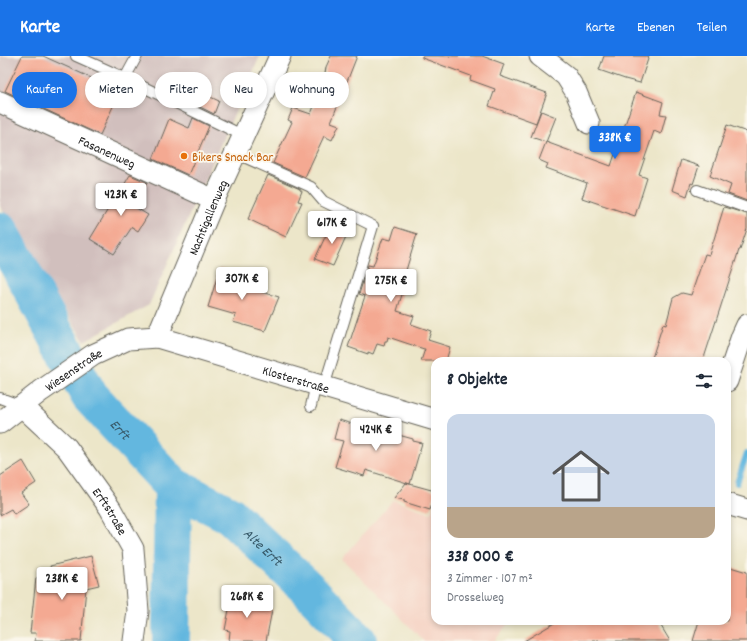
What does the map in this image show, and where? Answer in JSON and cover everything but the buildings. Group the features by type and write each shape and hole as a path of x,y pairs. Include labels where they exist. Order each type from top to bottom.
{"street":[{"name":"Nachtigallenweg","path":"157,337 214,200 280,56"},
{"path":"540,56 566,76 576,92 589,123"},
{"name":"Fasanenweg","path":"0,102 214,200"},
{"path":"731,369 747,325"},
{"name":"Klosterstraße","path":"157,337 431,419"},
{"name":"Wiesenstraße","path":"0,424 41,391 93,355 128,339 157,337"},
{"name":"Erftstraße","path":"22,406 67,448 110,508 133,549 138,611 134,641"}],"lane":[{"path":"76,56 112,72"},
{"path":"128,72 137,56"},
{"path":"147,91 311,187 322,201 373,226 320,385 311,406"},
{"path":"697,190 747,208"},
{"path":"0,398 22,406"}],"shaded area":[{"path":"0,56 260,56 253,72 220,72 220,108 237,108 149,305 84,341 0,206"},
{"path":"393,500 431,513 431,625 508,625 494,641 424,641 342,559"}],"waterway":[{"name":"Erft","path":"0,231 89,395 173,486 171,641"},
{"path":"737,483 747,453"},
{"name":"Alte Erft","path":"173,486 230,515 308,589 358,641"}],"place":[{"name":"Bikers Snack Bar","path":"184,156"}]}
